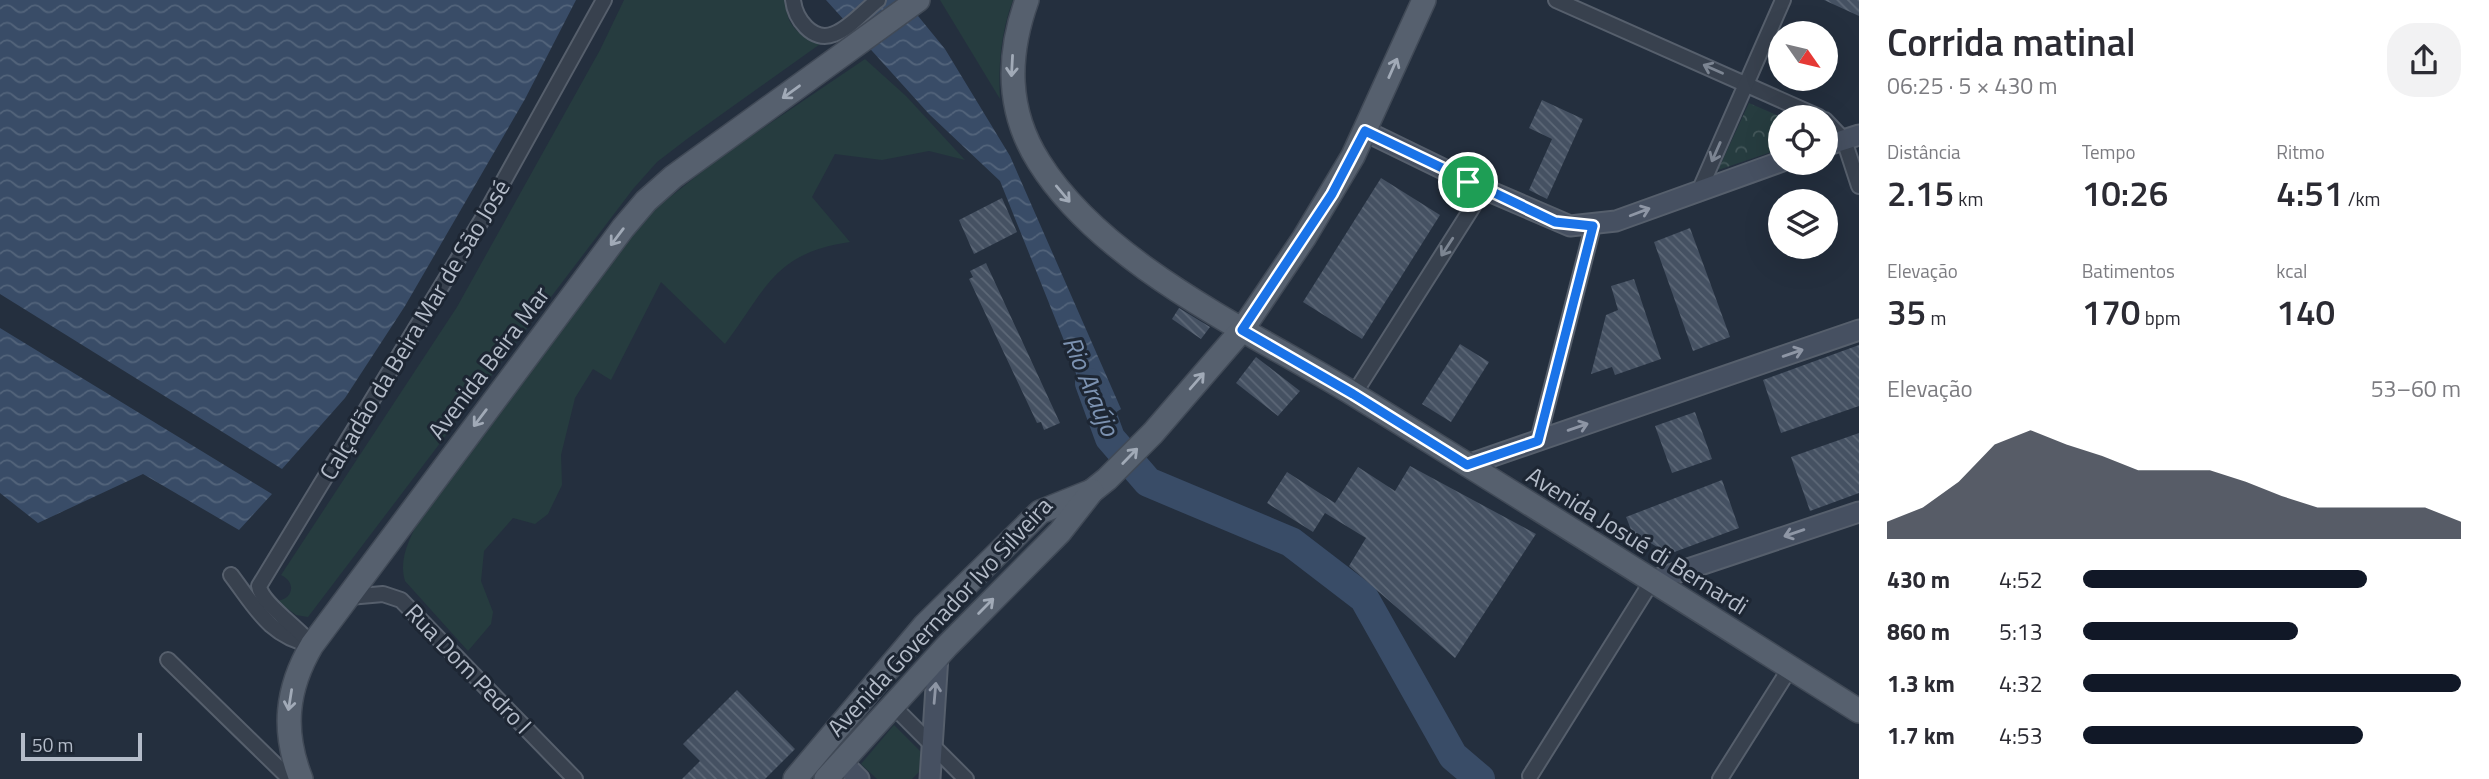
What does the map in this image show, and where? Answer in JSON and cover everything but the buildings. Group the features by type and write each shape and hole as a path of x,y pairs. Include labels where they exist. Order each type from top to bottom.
{"main road":[{"name":"Avenida Beira Mar","path":"295,773 288,736 291,688 312,645 646,201 840,43 918,0"},
{"name":"Avenida Josué di Bernardi","path":"1027,0 1017,29 1012,85 1026,137 1039,162 1075,208 1102,232 1161,277 1242,330 1353,394 1856,707"},
{"path":"1099,485 1153,433 1242,330 1332,194 1365,131 1424,0"},
{"name":"Avenida Governador Ivo Silveira","path":"833,770 892,705 1060,533 1099,485"},
{"name":"Avenida Governador Ivo Silveira","path":"795,779 925,625 1040,512 1099,485"},
{"path":"824,745 833,770"}],"street":[{"name":"Calçadão da Beira Mar de São José","path":"312,645 300,629 265,601 259,586 483,218 604,0"},
{"path":"793,0 799,21 808,29 840,43 878,0"},
{"path":"1556,0 1793,105"},
{"path":"1700,189 1783,0"},
{"path":"1365,131 1555,222 1593,226 1616,221 1768,166"},
{"path":"1843,140 1859,186"},
{"path":"1353,394 1484,190"},
{"path":"1538,441 1593,226"},
{"path":"1467,465 1859,330"},
{"path":"1530,776 1652,581 1859,512"},
{"path":"231,575 277,632 312,645"},
{"name":"Rua Dom Pedro I","path":"346,598 383,594 401,600 575,779"},
{"path":"930,779 939,656"},
{"path":"168,660 269,758 295,773"},
{"path":"1720,779 1790,667"},
{"path":"892,705 966,779"},
{"path":"833,770 859,779"}],"green space":[{"path":"624,0 787,0 786,9 795,29 808,38 823,42 657,162 633,189 308,617 296,615 277,601 287,597 291,590 289,582 281,575 457,307 600,50"},
{"path":"940,0 1013,0 1001,49 1000,99"},
{"path":"865,59 906,96 965,160 929,151 882,160 835,154 812,197 850,242 825,247 788,264 763,290 725,344 661,282 611,380 593,369 575,398 561,455 562,485 548,514 535,524 513,518 484,551 481,581 493,612 491,624 468,651 405,581 404,556 421,516 620,250 655,209 723,155"},
{"path":"1749,103 1768,111 1768,153 1718,170"},
{"path":"894,725 921,752 919,772 912,779 877,779 861,764"}],"water":[{"path":"0,0 576,0 525,99 405,306 345,398 282,469 0,294"},
{"path":"826,0 905,0 945,49 1010,156 1121,409 1091,428 1073,363 1000,181 929,114"},
{"path":"0,328 272,494 239,530 143,474 38,523 0,493"}],"waterway":[{"name":"Rio Araújo","path":"1090,383 1110,438 1148,482 1291,542 1364,598 1453,756 1480,779"}],"route":[{"path":"1365,131 1468,182 1555,222 1570,226 1593,226 1538,441 1467,465 1353,394 1242,330 1332,194 1365,131"}]}
